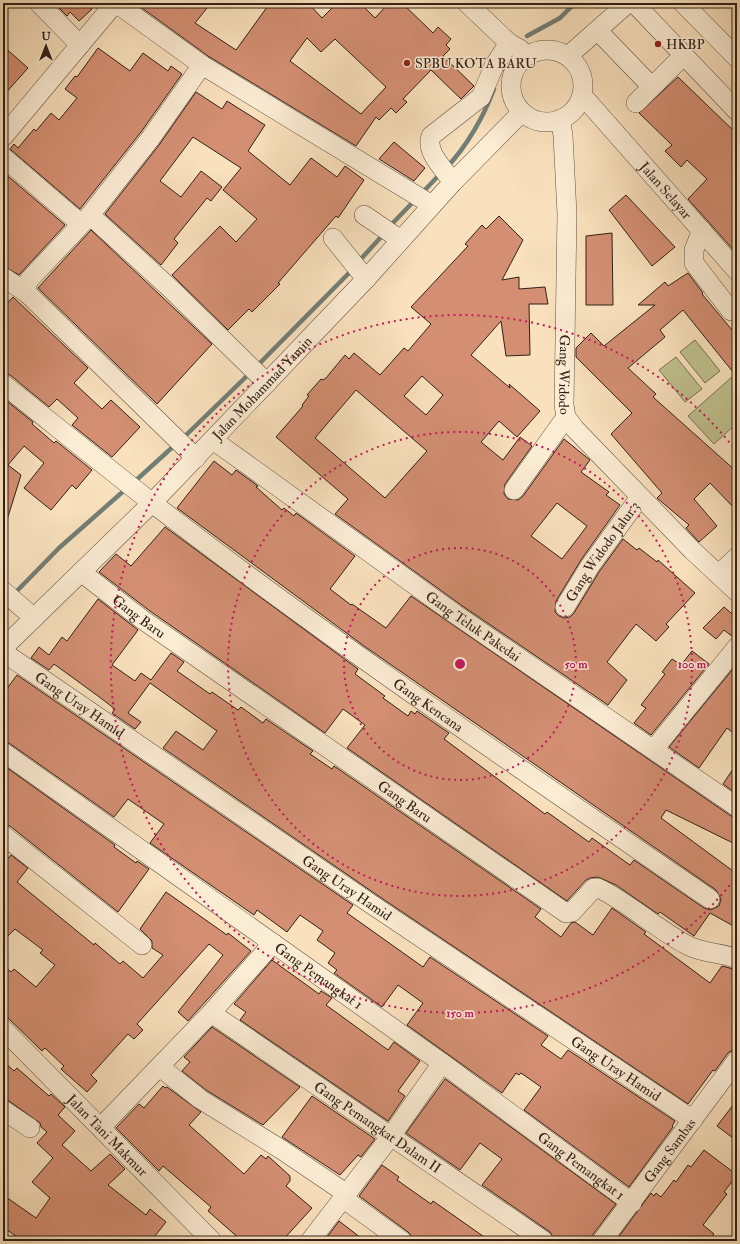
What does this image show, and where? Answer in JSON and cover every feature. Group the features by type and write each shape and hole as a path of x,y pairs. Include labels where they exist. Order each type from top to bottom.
{"street":[{"path":"39,3 80,45"},
{"path":"3,137 116,3 202,65 432,204"},
{"path":"467,3 518,51"},
{"path":"574,56 628,3"},
{"path":"634,3 737,111"},
{"path":"683,3 737,58"},
{"path":"598,31 652,87"},
{"path":"518,51 510,83 517,113 536,120 559,125 570,113 585,103 581,73 574,56"},
{"path":"453,181 438,161 430,146 431,136 480,97 494,66 518,51 556,51 574,56"},
{"path":"636,103 684,55"},
{"path":"26,293 25,286 29,280 86,220 150,139 202,65"},
{"name":"Jalan Selayar","path":"585,103 702,230 737,271"},
{"name":"Jalan Mohammad Yamin","path":"3,648 33,617 152,503 213,440 366,279 432,204 517,113"},
{"name":"Gang Widodo","path":"559,125 567,214 564,405 566,417 575,429 640,497 692,550 737,592"},
{"path":"3,157 86,220 172,290 267,383"},
{"path":"364,215 401,240"},
{"path":"702,230 694,250 694,263 731,311"},
{"path":"333,238 366,279"},
{"path":"3,277 26,293 195,457"},
{"name":"Gang Kencana","path":"3,384 152,503 318,625 710,899"},
{"path":"514,490 566,417"},
{"name":"Gang Teluk Pakedai","path":"213,440 455,614 737,807"},
{"name":"Gang Widodo Jalur 3","path":"565,607 590,566 640,497"},
{"path":"719,574 737,557"},
{"name":"Gang Baru","path":"81,572 143,620 566,913 572,912 594,888 598,888 689,946 709,953 726,955 737,959"},
{"path":"3,591 33,617"},
{"path":"654,749 737,648"},
{"name":"Gang Uray Hamid","path":"3,652 371,904 693,1120"},
{"name":"Gang Pemangkat 1","path":"3,752 442,1063 632,1203"},
{"path":"3,834 142,945"},
{"path":"101,1127 211,1013 273,943"},
{"name":"Gang Pemangkat Dalam II","path":"211,1013 544,1241"},
{"name":"Jalan Tani Makmur","path":"3,1029 212,1241"},
{"name":"Gang Sambas","path":"602,1241 632,1203 737,1060"},
{"path":"310,1241 391,1136 442,1063"},
{"path":"160,1067 200,1099 282,1150 345,1196 402,1241"},
{"path":"3,1110 30,1128"}],"green space":[{"path":"695,340 720,371 705,383 680,352"},
{"path":"676,357 702,389 685,402 659,370"},
{"path":"733,376 737,381 737,423 714,444 688,416"}],"building":[{"path":"54,3 86,3 92,9 79,21 70,12 67,16"},
{"path":"135,3 211,3 195,23 236,50 270,3 308,3 322,18 337,3 360,3 375,18 389,3 402,3 433,33 438,27 451,39 446,45 450,49 443,56 474,86 461,99 431,70 403,99 407,102 396,113 391,108 379,120 376,117 356,146 208,56","holes":["307,38 321,52 335,39 386,87 361,114 290,61"]},
{"path":"3,46 28,68 3,96"},
{"path":"98,48 130,71 143,53 168,71 171,66 182,74 141,132 80,209 10,149 14,144 18,148 34,129 36,131 51,113 59,120 77,98 65,89 75,76 77,77"},
{"path":"678,77 737,134 737,254 688,199 707,179 687,160 681,167 665,151 672,145 639,113"},
{"path":"196,92 222,109 227,101 265,125 248,151 290,185 311,158 337,177 345,166 364,180 338,218 336,216 278,283 280,284 252,312 249,309 228,330 172,275 220,226 236,242 257,219 223,190 241,168 193,137 160,181 181,197 201,171 222,187 211,201 207,198 174,239 178,243 161,265 105,214 159,145"},
{"path":"394,142 425,168 414,181 379,159"},
{"path":"3,172 65,225 19,275 3,266"},
{"path":"626,195 675,247 652,266 609,210"},
{"path":"499,216 523,240 502,280 519,277 519,289 545,287 548,304 529,304 530,355 506,356 501,321 471,355 510,388 509,384 540,411 517,437 499,421 481,442 503,460 520,437 532,446 505,484 504,494 508,499 518,500 523,496 564,439 590,460 581,472 609,492 606,495 620,505 581,560 556,601 555,612 564,618 570,617 574,613 599,572 623,539 637,550 639,548 657,562 658,560 695,593 666,624 669,627 656,641 636,624 607,662 627,680 608,705 461,605 335,514 348,499 276,437 303,406 302,405 309,396 307,395 321,379 323,380 326,378 345,355 349,359 354,353 380,375 404,348 408,351 431,324 411,307 468,246 465,244 482,225 486,229","holes":["422,376 443,395 426,415 404,396","356,390 427,451 385,498 315,438","557,503 587,526 562,559 531,536"]},
{"path":"91,230 212,344 157,404 38,288"},
{"path":"612,233 613,305 586,305 586,236"},
{"path":"688,273 703,293 702,294 737,336 737,377 683,310 660,330 665,337 628,368 656,394 653,397 737,472 737,511 710,483 694,499 717,526 699,542 686,528 689,525 657,498 662,493 611,434 632,413 576,357 576,348 591,333 604,346 655,305 638,305 665,282 668,286"},
{"path":"13,297 88,368 74,383 102,409 111,400 140,427 112,457 72,425 78,418 57,399 49,407 10,375 3,373 3,308"},
{"path":"3,398 33,422 32,424 54,443 56,441 92,470 76,489 72,485 51,510 24,488 44,463 24,446 8,465 21,475 6,523 3,522"},
{"path":"214,461 232,475 236,470 258,486 256,487 282,510 284,508 294,516 296,513 355,556 330,589 351,605 352,604 386,628 411,596 731,816 737,818 737,845 666,810 661,818 737,874 737,928 710,913 694,936 660,912 658,914 616,885 598,877 586,880 567,901 347,748 365,725 343,709 325,733 150,611 99,572 116,554 131,566 165,527 358,669 355,674 385,696 383,698 408,716 411,711 415,714 417,711 449,733 444,739 545,814 547,812 589,842 592,838 630,865 634,860 704,908 710,910 719,906 721,899 716,890 364,646 177,508"},
{"path":"98,599 138,630 112,665 135,681 141,673 151,680 171,653 184,662 177,671 210,694 212,692 238,710 241,707 263,723 266,719 313,751 310,754 332,769 334,766 541,909 535,917 561,937 571,923 575,922 593,935 612,908 646,932 644,934 710,983 722,966 737,970 737,1047 728,1053 715,1071 713,1070 688,1104 377,895 163,748 176,731 203,750 217,731 150,683 128,713 141,722 135,729 112,713 115,709 54,664 49,670 31,658 39,647 49,655 62,637 67,641"},
{"path":"724,607 737,618 737,636 733,637 724,630 716,639 703,628"},
{"path":"692,651 709,664 651,735 634,723 646,708 641,705 665,674 662,672 672,659 681,665"},
{"path":"737,664 737,736 727,728 699,768 669,747"},
{"path":"17,675 353,905 347,913 423,967 430,957 548,1036 541,1045 561,1059 568,1050 675,1121 672,1126 673,1127 629,1187 524,1110 541,1087 521,1073 519,1075 516,1073 502,1093 407,1025 423,1003 398,985 382,1007 334,973 337,970 328,963 335,953 317,940 323,931 300,915 287,932 257,910 254,915 150,843 164,824 128,799 114,817 9,743 3,741 3,694"},
{"path":"737,763 737,794 723,784"},
{"path":"3,765 115,845 114,847 136,863 137,861 149,869 118,912 10,826 3,824"},
{"path":"11,855 28,868 17,882 94,945 95,943 120,964 123,961 143,978 163,955 152,948 152,941 140,929 166,892 227,935 228,933 251,951 188,1021 178,1012 223,955 209,944 137,1024 143,1030 134,1039 128,1034 91,1075 97,1081 87,1092 61,1069 64,1066 45,1048 42,1051 3,1013 3,965 11,972 14,969 36,987 55,965 40,953 43,950 15,929 3,941 3,865"},
{"path":"272,960 319,994 321,991 332,998 326,1005 388,1050 394,1042 420,1061 398,1091 405,1096 388,1121 240,1020 246,1012 234,1004"},
{"path":"212,1027 300,1087 263,1125 206,1090 182,1071 190,1062 184,1057"},
{"path":"3,1061 14,1071 17,1068 49,1096 51,1094 65,1107 58,1115 75,1131 62,1145 91,1171 110,1154 125,1169 108,1185 146,1215 150,1209 166,1222 151,1241 23,1241 3,1227 3,1195 36,1218 50,1198 32,1182 53,1158 37,1143 47,1132 41,1127 40,1123 9,1101 3,1099"},
{"path":"445,1079 616,1204 588,1241 555,1241 550,1232 482,1185 502,1159 480,1143 460,1170 406,1133"},
{"path":"163,1086 165,1088 167,1087 201,1112 189,1125 244,1174 261,1155 266,1159 268,1156 290,1176 290,1181 286,1186 312,1208 282,1241 242,1241 208,1211 211,1207 163,1166 159,1171 116,1128 139,1104 144,1108"},
{"path":"312,1096 375,1139 361,1157 358,1155 340,1175 282,1137"},
{"path":"737,1100 737,1141 717,1126"},
{"path":"704,1150 737,1175 724,1192 727,1194 703,1225 714,1234 709,1241 619,1241 617,1239 651,1193 654,1196 656,1193 661,1197 674,1180 676,1182 688,1165 691,1167"},
{"path":"382,1165 399,1177 397,1180 431,1204 433,1201 490,1241 416,1241 408,1232 359,1196"},
{"path":"339,1221 365,1241 324,1241"}],"waterway":[{"path":"527,36 560,18 575,3"},
{"path":"447,167 461,150 474,130 494,89"},
{"path":"422,193 440,174"},
{"path":"390,226 415,200"},
{"path":"360,260 381,237"},
{"path":"256,367 351,271"},
{"path":"182,439 251,372"},
{"path":"133,483 176,444"},
{"path":"13,595 59,548 127,488"}],"place":[{"name":"HKBP","path":"658,44"},
{"name":"SPBU KOTA BARU","path":"407,63"}]}
